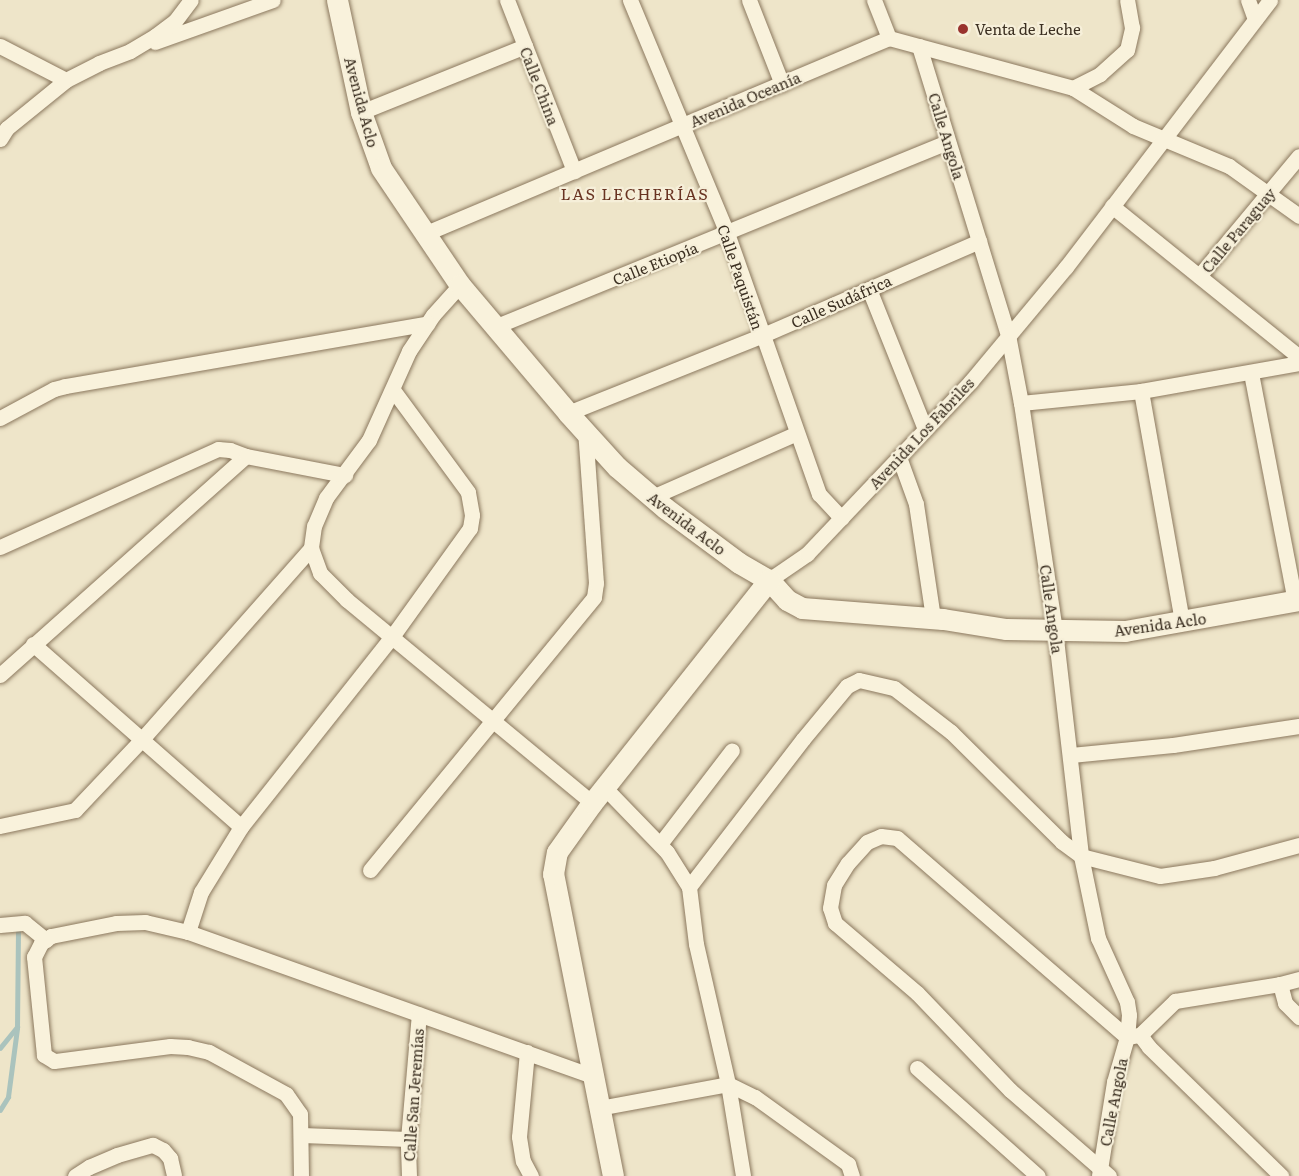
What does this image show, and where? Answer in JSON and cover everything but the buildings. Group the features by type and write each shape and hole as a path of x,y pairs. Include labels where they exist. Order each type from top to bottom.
{"street":[{"path":"130,51 174,21 191,0"},
{"path":"2,133 66,80 99,63 273,0"},
{"name":"Avenida Aclo","path":"337,0 361,112 381,168 460,285 568,413 617,467 652,497 740,563 769,580 787,600 802,608 933,618 1006,629 1125,631 1297,601"},
{"name":"Calle China","path":"507,0 574,171"},
{"name":"Calle Paquistán","path":"630,0 727,233 761,336 819,494 841,518"},
{"path":"749,0 782,84"},
{"path":"874,0 889,38 1072,87 1133,126 1162,139 1204,153 1229,166 1299,216"},
{"path":"1072,87 1100,74 1127,50 1132,28 1127,0"},
{"path":"1248,0 1256,19"},
{"name":"Avenida Los Fabriles","path":"593,1076 553,874 557,852 598,795 769,580 807,554 971,381 1066,267 1270,0"},
{"name":"Avenida Oceanía","path":"424,234 889,38"},
{"path":"0,46 66,80"},
{"path":"361,112 525,46"},
{"name":"Calle Angola","path":"919,46 1008,335 1021,403 1055,630 1081,856 1098,938 1127,1002 1134,1036 1114,1082 1103,1174"},
{"name":"Calle Etiopía","path":"494,327 948,142"},
{"name":"Calle Paraguay","path":"1199,276 1270,194 1299,156"},
{"path":"1112,206 1299,357"},
{"name":"Calle Sudáfrica","path":"568,413 761,336 980,241"},
{"path":"320,573 311,548 314,526 326,498 369,440 409,351 428,323 460,285"},
{"path":"869,289 925,429"},
{"path":"0,418 54,389 65,386 428,323"},
{"path":"1021,403 1141,391 1299,363"},
{"path":"1251,373 1297,601"},
{"path":"188,932 201,892 241,827 391,638 470,528 472,515 468,492 393,390"},
{"path":"1141,391 1182,622"},
{"path":"370,870 594,597 596,583 585,431"},
{"path":"652,497 797,433"},
{"path":"0,547 218,449 345,475"},
{"path":"0,675 246,456"},
{"path":"899,457 916,504 933,618"},
{"path":"0,826 75,810 143,738 311,548"},
{"path":"293,569 313,568 320,573 391,638 493,721 598,795 660,844 690,887 696,944 729,1084 742,1176"},
{"path":"33,644 143,738 241,827"},
{"path":"690,887 803,739 847,686 859,680 894,688 951,732 1062,842 1081,856 1160,876 1214,868 1299,845"},
{"path":"1071,755 1173,745 1299,726"},
{"path":"660,844 732,750"},
{"path":"1103,1174 1010,1090 916,993 835,923 830,908 834,885 848,863 867,842 881,836 897,838 1149,1047 1281,1176"},
{"path":"0,925 25,922 46,940"},
{"path":"301,1176 300,1114 286,1095 209,1052 170,1046 54,1061 44,1055 34,957 46,940 51,936 116,923 145,922 188,932 593,1076 613,1176"},
{"path":"1134,1036 1175,1001 1299,979"},
{"path":"1280,984 1285,1003 1299,1017"},
{"name":"Calle San Jeremías","path":"409,1176 408,1139 419,1014"},
{"path":"527,1052 519,1137 523,1161 531,1176"},
{"path":"917,1068 1038,1176"},
{"path":"599,1108 729,1084 755,1097 850,1170 862,1176"},
{"path":"302,1135 408,1139"},
{"path":"75,1176 117,1155 153,1145 163,1150 170,1158 174,1176"}],"waterway":[{"path":"0,1048 17,1027 18,931"},
{"path":"0,1110 8,1097 17,1029"}],"place":[{"name":"Venta de Leche","path":"963,29"}],"district":[{"name":"LAS LECHERÍAS","path":"635,193"}]}
